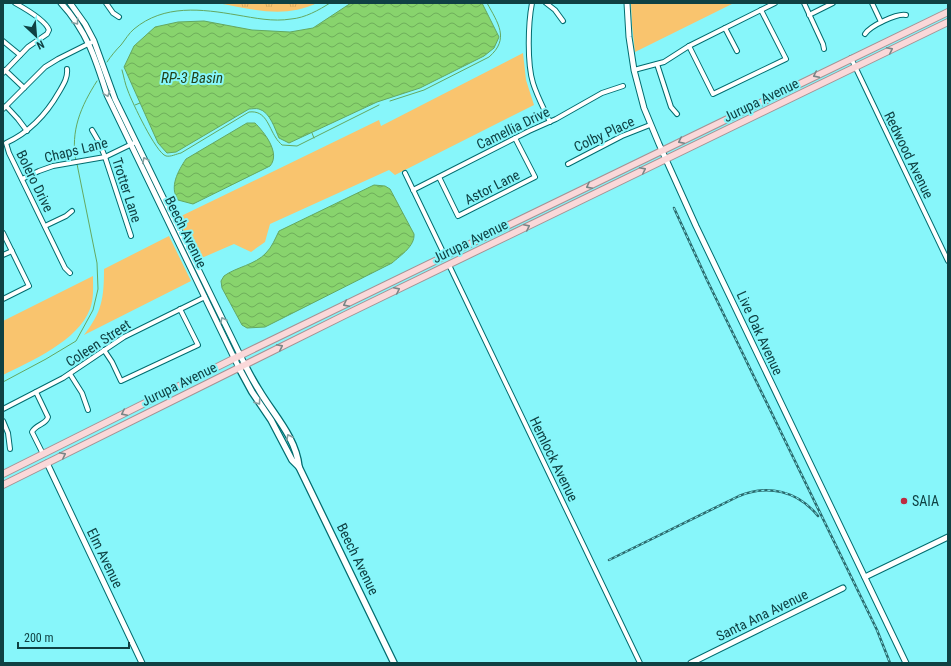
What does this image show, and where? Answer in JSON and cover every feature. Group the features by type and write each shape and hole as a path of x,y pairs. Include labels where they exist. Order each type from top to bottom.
{"main road":[{"name":"Jurupa Avenue","path":"3,474 238,357 948,12"},
{"name":"Jurupa Avenue","path":"3,485 448,264 948,22"},
{"name":"Beech Avenue","path":"245,364 259,390 282,424 298,456 299,467"},
{"name":"Beech Avenue","path":"239,368 252,392 271,420 292,460 299,467 394,663"}],"street":[{"path":"15,3 40,20 49,29 47,34 37,40 20,55 4,72 24,88"},
{"name":"Beech Avenue","path":"61,3 92,42"},
{"name":"Beech Avenue","path":"70,3 85,24 92,42 102,60 113,94 133,144 205,297 238,357 245,364"},
{"path":"106,3 113,13 119,17"},
{"path":"532,3 530,33 531,74 534,88 550,122"},
{"path":"546,3 555,10 563,21"},
{"name":"Live Oak Avenue","path":"627,3 629,37 634,70 650,125 696,226 906,663"},
{"path":"634,70 668,60 689,46 775,3"},
{"path":"804,3 824,49"},
{"path":"809,15 833,3"},
{"path":"872,3 881,22"},
{"path":"689,46 713,94 786,59 761,10"},
{"path":"865,34 868,29 881,22 901,14 906,15"},
{"path":"725,28 737,51"},
{"path":"3,41 20,55"},
{"path":"27,131 18,118 5,107 38,73 49,64 92,42"},
{"name":"Redwood Avenue","path":"851,58 948,261"},
{"path":"657,64 671,107 677,114"},
{"name":"Bolero Drive","path":"67,70 67,76 53,103 44,115 27,131 6,143 9,153 65,268 70,272"},
{"name":"Camellia Drive","path":"413,190 515,138 550,122 602,93 623,86"},
{"name":"Colby Place","path":"568,164 622,136 650,125"},
{"name":"Trotter Lane","path":"92,130 105,156 131,236"},
{"name":"Astor Lane","path":"438,177 458,216 535,177 515,138"},
{"name":"Beech Avenue","path":"133,144 238,357 239,368"},
{"name":"Chaps Lane","path":"22,179 46,168 105,156 133,144"},
{"path":"405,173 445,256"},
{"path":"45,226 66,216 72,211"},
{"path":"3,233 29,286 3,299"},
{"path":"3,255 12,251"},
{"name":"Hemlock Avenue","path":"448,264 640,663"},
{"name":"Coleen Street","path":"3,409 70,374 120,339 205,297"},
{"path":"104,350 112,362 121,381 198,344 180,309"},
{"path":"70,374 82,393 88,410"},
{"path":"36,392 48,416 45,422 33,428 32,432 43,454"},
{"path":"3,421 8,433 10,449"},
{"name":"Elm Avenue","path":"47,464 142,663"},
{"path":"865,577 948,537"},
{"name":"Santa Ana Avenue","path":"691,663 843,588"}],"green space":[{"path":"217,3 317,3 305,8 280,12 255,10"},
{"path":"631,3 734,3 635,52"},
{"path":"523,53 526,80 534,105 395,175 389,170 270,224 265,242 251,252 234,244 197,260 177,218 379,120 381,126"},
{"path":"169,236 191,281 84,335 95,319 101,304 104,269"},
{"path":"93,276 93,293 90,309 84,320 75,331 52,349 3,375 3,321"}],"water":[{"name":"RP-3 Basin","path":"351,3 482,3 499,37 494,48 484,56 420,88 377,102 289,143 279,138 272,121 263,111 259,109 249,109 176,152 167,153 158,143 124,67 134,46 155,27 178,22 204,21 252,30 290,32 313,28"},
{"path":"247,123 255,123 267,137 274,155 270,166 193,204 178,200 175,195 174,184 186,159"},
{"path":"374,185 385,186 390,189 414,234 414,238 407,250 392,263 265,327 247,328 242,325 222,288 221,281 224,276 262,257 270,248 279,231"}],"waterway":[{"path":"107,62 134,29 158,15 184,10 197,10 264,19 284,20 307,15 330,3"},
{"path":"390,101 424,90 489,57 499,44 500,31 495,17 487,3"},
{"path":"122,70 130,97 139,116 156,146 166,156 181,153 249,112 255,112 263,116 276,139 282,145 297,146 379,105"},
{"path":"76,161 74,139 78,119 86,100 97,81"},
{"path":"135,105 140,103"},
{"path":"312,133 314,138"},
{"path":"3,382 76,341 93,310 98,289 97,263 77,164"}],"railway":[{"path":"674,208 707,280 877,630 890,663"},
{"path":"609,560 750,492 771,490 782,492 801,501 810,507 818,516"}],"place":[{"name":"SAIA","path":"904,501"}]}
